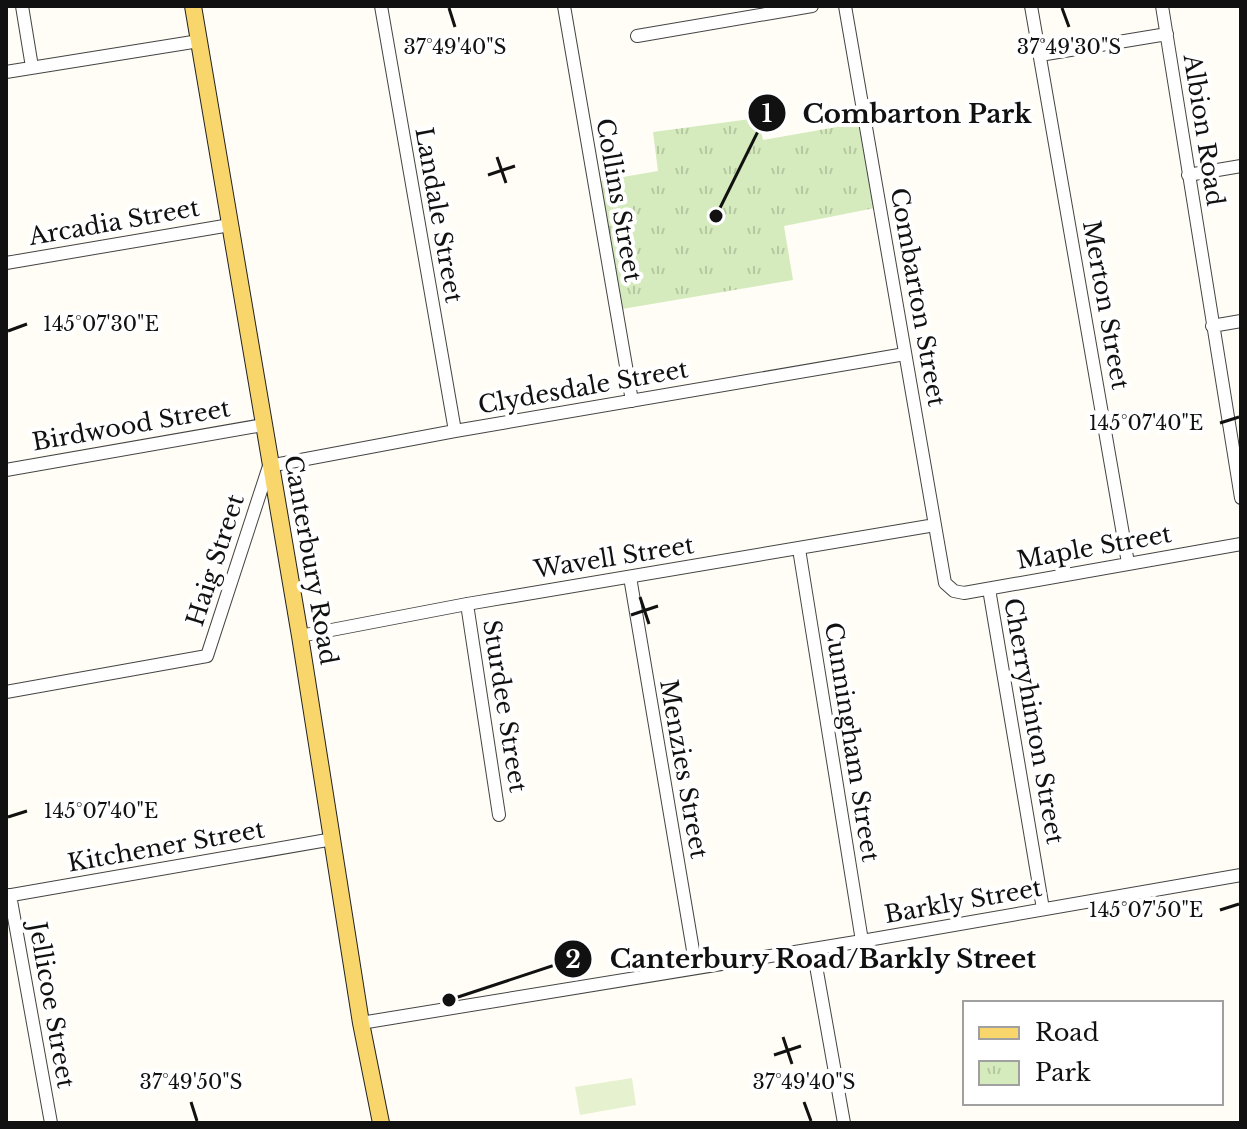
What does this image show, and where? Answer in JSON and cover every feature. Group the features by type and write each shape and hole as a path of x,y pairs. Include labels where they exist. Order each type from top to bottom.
{"main road":[{"name":"Canterbury Road","path":"193,6 300,636 361,1023 381,1123"}],"street":[{"path":"22,6 32,67"},
{"name":"Landale Street","path":"381,6 455,431"},
{"name":"Collins Street","path":"564,6 632,401"},
{"path":"637,36 812,6"},
{"name":"Combarton Street","path":"845,6 945,583 954,591"},
{"name":"Merton Street","path":"1031,6 1128,563"},
{"name":"Albion Road","path":"1162,6 1241,498"},
{"path":"1040,55 1167,34"},
{"path":"6,72 199,41"},
{"path":"1188,175 1241,166"},
{"name":"Arcadia Street","path":"6,263 230,225"},
{"path":"1212,326 1241,321"},
{"name":"Clydesdale Street","path":"269,466 905,354"},
{"name":"Birdwood Street","path":"6,470 263,425"},
{"name":"Haig Street","path":"6,692 207,656 269,466"},
{"name":"Wavell Street","path":"300,636 467,604 935,525"},
{"name":"Maple Street","path":"954,591 964,593 989,589 1241,544"},
{"name":"Cunningham Street","path":"799,549 862,941"},
{"name":"Menzies Street","path":"630,577 696,968"},
{"name":"Cherryhinton Street","path":"989,589 1043,909"},
{"name":"Sturdee Street","path":"467,604 499,815"},
{"name":"Kitchener Street","path":"8,896 333,839"},
{"name":"Barkly Street","path":"361,1023 1241,875"},
{"name":"Jellicoe Street","path":"8,896 51,1123"},
{"path":"813,949 844,1123"}],"green space":[{"path":"758,118 763,140 865,122 880,207 784,226 793,280 616,310 594,182 658,171 653,132"},
{"path":"632,1078 636,1105 580,1115 575,1087"}],"place":[{"name":"Combarton Park","path":"716,216"},
{"name":"Canterbury Road/Barkly Street","path":"449,1000"}]}
